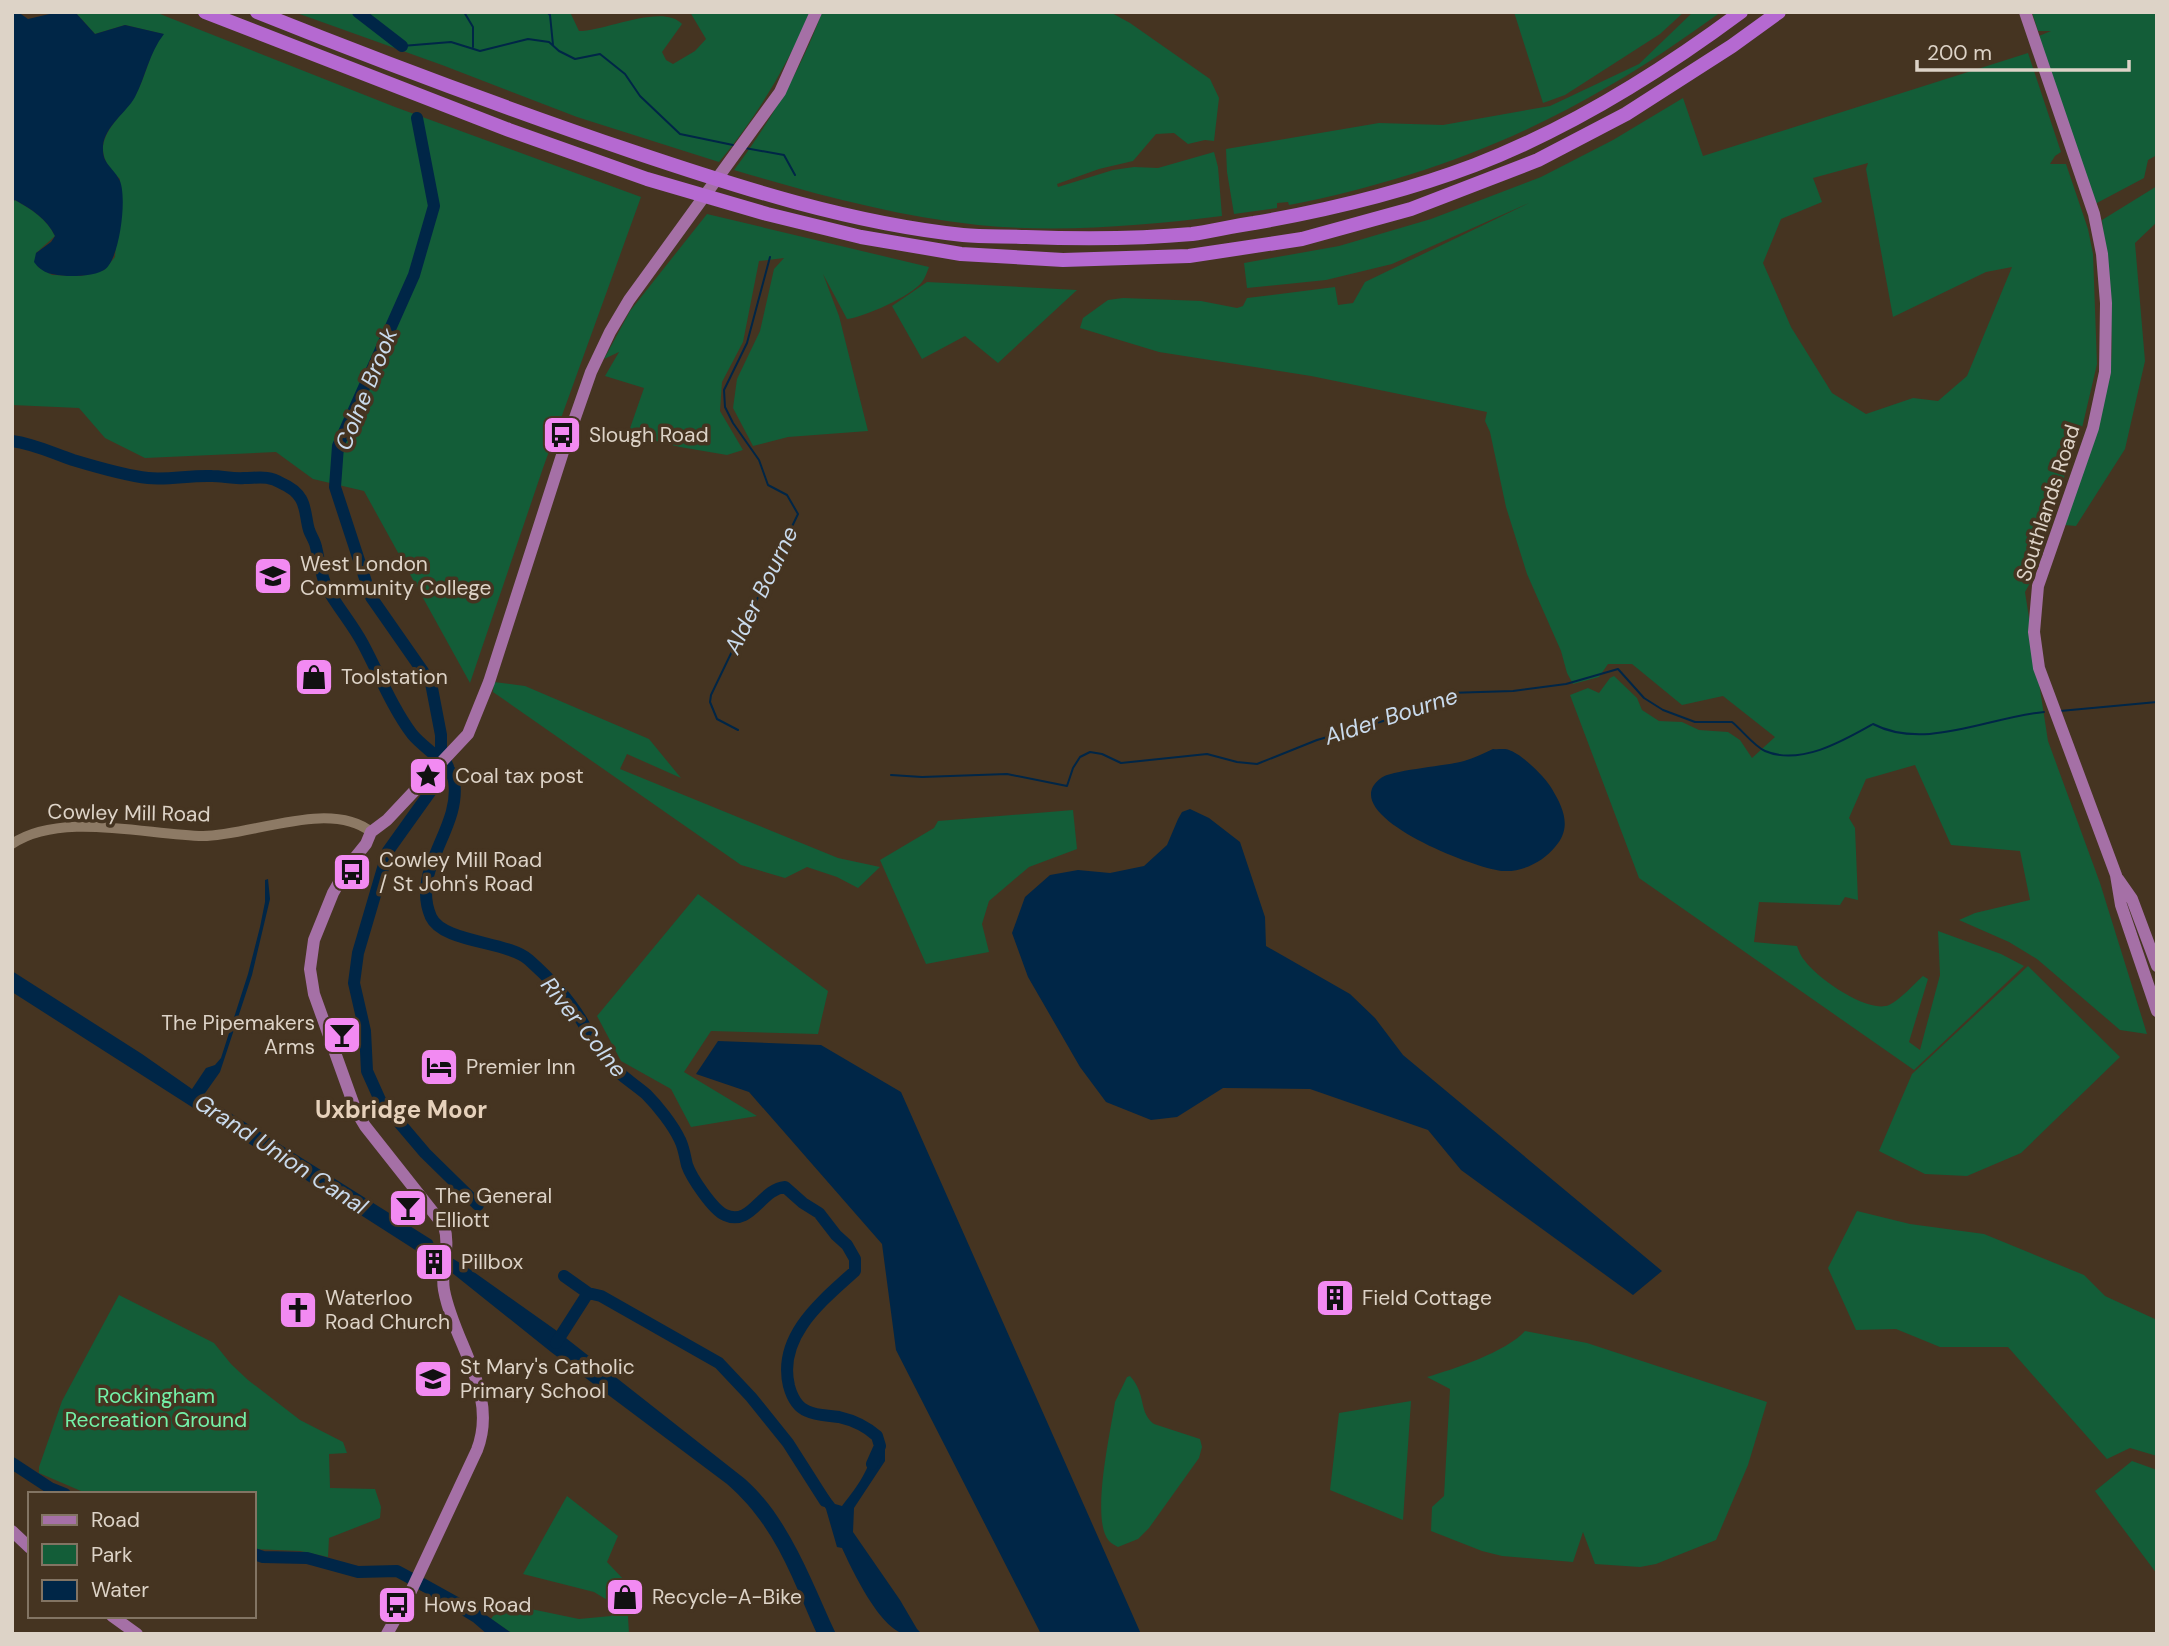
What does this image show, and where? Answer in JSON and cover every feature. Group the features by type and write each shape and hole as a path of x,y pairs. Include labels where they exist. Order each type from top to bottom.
{"highway":[{"path":"205,12 425,99 648,179 767,214 861,237 961,254 1063,260 1189,256 1302,239 1411,209 1538,160 1626,114 1732,46 1779,12"},
{"path":"257,12 398,69 517,112 785,200 891,224 964,235 1082,239 1206,231 1300,215 1431,180 1531,141 1618,95 1699,44 1741,12"}],"main road":[{"path":"387,1634 413,1587 477,1450 484,1428 483,1406 447,1301 443,1279 447,1235 438,1217 381,1147 356,1111 314,994 310,968 314,940 333,893 349,865 366,844 370,832 387,820 468,734 481,705 591,372 610,332 629,300 780,92 816,12"},
{"name":"Southlands Road","path":"2025,12 2094,214 2102,254 2106,303 2105,372 2093,428 2038,586 2034,632 2039,668 2116,876"},
{"path":"2116,876 2132,899 2157,966"},
{"path":"2116,876 2121,905 2157,1011"},
{"path":"12,1531 28,1546"},
{"path":"115,1618 137,1634"}],"street":[{"name":"Cowley Mill Road","path":"12,844 31,833 52,828 204,836 326,818 355,821 370,832"}],"green space":[{"path":"75,12 155,12 395,107 641,197 543,468 470,683 364,491 313,479 276,452 145,458 105,438 79,408 12,405 12,202 15,200 38,215 48,224 55,236 36,253 38,267 52,275 81,276 104,270 115,257 120,179 107,164 103,146 111,127 137,91 163,34 125,25 95,34"},
{"path":"294,12 570,12 579,31 662,16 673,18 682,24 662,52 666,60 673,64 695,51 706,39 690,12 811,12 770,90 719,162 577,117"},
{"path":"822,12 1110,12 1210,79 1219,98 1214,141 1188,144 1174,133 1156,134 1133,161 1099,169 1057,184 1058,187 1113,170 1158,168 1214,152 1218,167 1222,216 1100,227 978,225 855,203 734,170 784,94 805,54"},
{"path":"1514,12 1684,12 1660,34 1565,95 1543,103"},
{"path":"1693,12 1721,12 1609,86 1494,144 1373,185 1289,205 1288,202 1277,203 1277,208 1234,214 1226,149 1379,123 1443,125 1550,106 1639,64"},
{"path":"2032,12 2157,12 2157,155 2148,160 2144,178 2095,204 2039,36 2051,31 2038,31"},
{"path":"2028,53 2061,152 2050,164 2066,164 2088,229 2093,254 2097,364 2082,428 2049,519 2030,555 2030,583 2025,592 2048,741 2100,883 2147,1034 2120,1030 2037,959 2009,942 1959,920 1975,913 2030,900 2020,851 1951,845 1915,765 1866,779 1849,818 1855,828 1858,900 1845,897 1840,905 1759,902 1754,942 1797,946 1811,968 1831,985 1856,1000 1869,1004 1889,1005 1923,976 1928,979 1909,1042 1920,1050 1940,975 1938,931 2001,954 2024,966 1914,1070 1639,878 1570,695 1588,688 1599,693 1614,676 1637,698 1642,710 1659,721 1682,722 1699,730 1728,732 1740,740 1752,758 1775,737 1723,696 1682,705 1632,664 1608,664 1599,677 1573,684 1527,574 1506,507 1490,432 1485,421 1487,412 1311,376 1159,352 1080,328 1083,318 1108,300 1123,298 1201,301 1237,308 1243,306 1247,298 1335,287 1338,305 1353,303 1365,282 1529,203 1392,264 1326,280 1247,288 1244,263 1339,246 1431,219 1541,177 1613,140 1683,98 1703,156","holes":["1868,163 1866,169 1893,317 1986,272 2012,267 1967,376 1938,401 1913,398 1866,414 1832,393 1791,327 1763,263 1781,219 1822,202 1813,178"]},
{"path":"2157,186 2157,222 2135,243 2145,361 2125,449 2076,526 2065,525 2110,377 2111,318 2102,220"},
{"path":"707,214 929,267 916,288 876,310 847,319 823,274 839,316 868,431 788,437 753,446 733,408 737,379 760,331 774,269 784,258 759,261 743,342 722,382 720,411 743,450 727,455 628,434 644,388 605,376 619,352 604,359 630,311"},
{"path":"927,282 1077,290 998,363 965,336 922,359 892,306"},
{"path":"494,682 525,686 649,739 681,778 627,754 620,769 838,858 880,867 858,888 837,877 807,867 785,878 741,865 493,692"},
{"path":"1073,810 1077,849 1029,867 989,901 982,924 989,952 926,964 880,860 934,828 938,821"},
{"path":"698,894 828,991 818,1034 711,1031 684,1072 757,1116 691,1127 671,1089 621,1061 597,1016"},
{"path":"2028,966 2120,1057 2021,1153 1967,1176 1925,1174 1879,1151 1912,1074"},
{"path":"1857,1211 1910,1224 1984,1234 2084,1275 2105,1296 2157,1320 2157,1456 2130,1448 2107,1459 2008,1347 1940,1347 1896,1329 1856,1330 1828,1268"},
{"name":"Rockingham Recreation Ground","path":"119,1295 214,1343 248,1380 300,1420 343,1442 347,1453 329,1454 330,1488 375,1489 381,1507 380,1518 329,1538 328,1557 300,1551 256,1549 256,1492 83,1492 39,1473 62,1401"},
{"path":"1525,1331 1587,1343 1767,1402 1748,1465 1716,1540 1656,1564 1640,1567 1595,1564 1583,1532 1573,1562 1502,1556 1431,1531 1432,1507 1444,1496 1450,1389 1427,1377 1493,1353"},
{"path":"1130,1376 1139,1390 1146,1414 1154,1424 1200,1439 1202,1447 1199,1458 1149,1528 1138,1539 1118,1547 1109,1541 1104,1530 1101,1495 1115,1402"},
{"path":"1411,1401 1403,1520 1330,1490 1339,1413"},
{"path":"2132,1461 2157,1470 2157,1574 2095,1491"},
{"path":"567,1496 618,1536 607,1562 626,1582 629,1634 513,1634 491,1619 502,1603 579,1619 611,1616 609,1601 594,1592 523,1574"}],"water":[{"path":"12,12 18,12 28,19 58,12 75,12 95,34 125,25 164,34 135,97 108,132 103,146 104,157 119,179 123,198 121,227 114,254 110,264 96,273 67,276 41,269 34,262 36,253 55,236 48,224 38,215 15,200 12,202"},
{"path":"1493,749 1514,752 1533,767 1549,784 1563,811 1565,826 1560,840 1550,852 1532,865 1504,871 1466,861 1414,838 1391,823 1376,808 1371,792 1381,778 1464,761"},
{"path":"1190,809 1209,818 1240,842 1265,917 1266,946 1350,994 1375,1018 1403,1055 1662,1271 1633,1295 1461,1170 1428,1130 1310,1089 1223,1088 1177,1117 1151,1120 1106,1102 1080,1067 1028,977 1012,933 1025,897 1050,875 1078,870 1110,873 1144,866 1167,845 1182,812"},
{"name":"Grand Union Canal","path":"268,879 270,899 252,975 220,1072 203,1096 432,1240 436,1248 557,1331 745,1479 761,1495 787,1532 836,1634 817,1634 781,1553 758,1517 727,1484 551,1352 436,1260 431,1260 12,992 12,971 192,1089 206,1068 215,1065 221,1058 248,974 265,902 265,880"},
{"path":"718,1041 821,1045 901,1092 1141,1634 1041,1634 896,1350 882,1244 749,1092 696,1074"},
{"path":"885,1449 885,1461 854,1508 853,1532 922,1634 905,1634 896,1630 877,1610 842,1548 837,1547 826,1509 814,1490 821,1486 835,1504 842,1506 865,1473 871,1452"},
{"path":"424,1578 469,1603 513,1634 487,1634 473,1622 420,1590"}],"waterway":[{"name":"Colne Brook","path":"358,12 402,46"},
{"path":"464,12 473,27 473,47"},
{"path":"547,12 550,15 553,45"},
{"name":"Alder Bourne","path":"402,46 451,42 480,51 528,39 549,42 575,59 600,54 625,74 640,96 680,134 733,145"},
{"name":"Colne Brook","path":"417,118 434,206 414,275 338,446 335,487 371,597 431,683 441,735 441,751 448,767 388,851 358,953 354,983 365,1031 367,1071 380,1100 425,1153 478,1205"},
{"name":"Alder Bourne","path":"745,148 784,155 795,175"},
{"name":"Alder Bourne","path":"738,730 717,719 710,702 711,695 798,514 787,495 768,485 759,460 725,407 724,390 747,343 770,257"},
{"name":"River Colne","path":"12,441 140,477 267,478 287,486 299,496 328,590 359,637 405,724 417,740 452,774 454,798 451,815 427,882 426,899 431,917 438,926 448,932 519,954 550,980 575,1010 607,1061 646,1094 665,1116 680,1140 693,1177 720,1212 734,1217 742,1216 769,1194 785,1187 819,1213 847,1245 855,1259 855,1271 816,1307 796,1336 787,1368 789,1386 795,1401 803,1409 849,1420 877,1436 880,1446 872,1464"},
{"name":"Alder Bourne","path":"891,775 922,777 1007,774 1067,786 1080,757 1090,752 1102,754 1121,763 1207,754 1257,764 1317,740 1432,707 1448,693 1513,691 1566,684 1618,669 1644,698 1663,710 1695,722 1732,722 1761,749 1778,755 1792,756 1821,750 1873,724 1893,731 1935,733 2044,712"},
{"name":"Alder Bourne","path":"2060,711 2157,702"},
{"name":"River Colne","path":"564,1276 588,1293 601,1296 719,1363 788,1443 825,1501"},
{"path":"556,1343 588,1293"},
{"path":"12,1463 60,1492"},
{"path":"256,1555 307,1558 358,1572 397,1571 425,1586"}],"place":[{"name":"Slough Road","path":"562,435"},
{"name":"West London Community College","path":"273,576"},
{"name":"Toolstation","path":"314,677"},
{"name":"Coal tax post","path":"428,776"},
{"name":"Cowley Mill Road / St John's Road","path":"352,872"},
{"name":"The Pipemakers Arms","path":"342,1035"},
{"name":"Premier Inn","path":"439,1067"},
{"name":"The General Elliott","path":"408,1208"},
{"name":"Pillbox","path":"434,1262"},
{"name":"Field Cottage","path":"1335,1298"},
{"name":"Waterloo Road Church","path":"298,1310"},
{"name":"St Mary's Catholic Primary School","path":"433,1379"},
{"name":"Recycle-A-Bike","path":"625,1597"},
{"name":"Hows Road","path":"397,1605"}],"district":[{"name":"Uxbridge Moor","path":"401,1110"}]}
